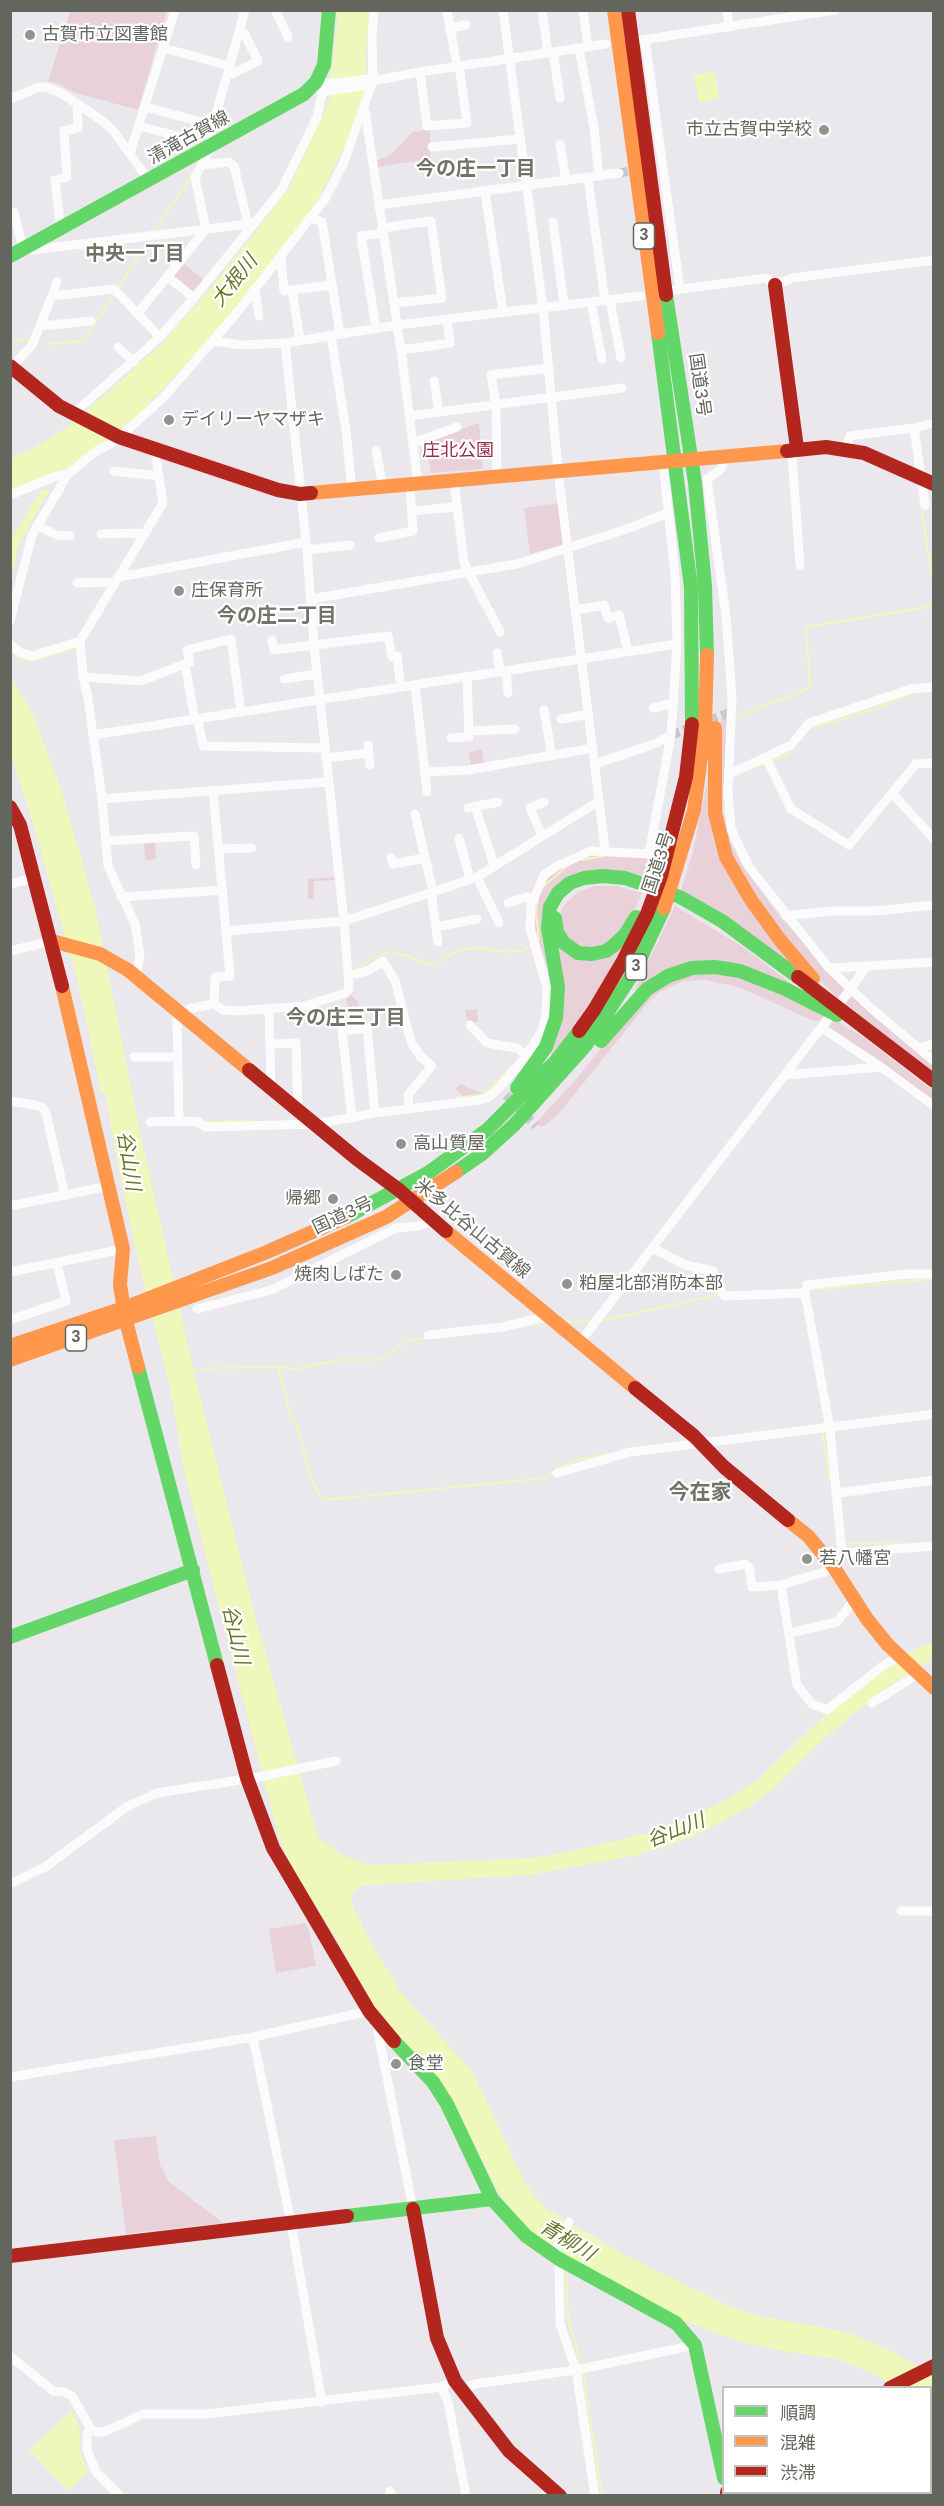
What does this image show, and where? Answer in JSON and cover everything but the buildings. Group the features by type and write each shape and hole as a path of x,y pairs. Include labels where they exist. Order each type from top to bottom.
{"main road":[{"path":"323,86 328,47 329,10"},
{"name":"国道3号","path":"193,1296 399,1190 428,1173 487,1130 555,1062 604,994 632,946 661,876 686,777 692,723 691,587 669,461 614,10"},
{"name":"国道3号","path":"10,1346 193,1296 272,1268 386,1217 411,1202 482,1154 549,1089 586,1045 634,972 661,917 674,881 694,810 703,754 707,649 705,586 692,458 664,289 628,10"},
{"name":"清滝古賀線","path":"17,253 304,94 323,86"},
{"path":"775,285 797,448"},
{"path":"11,367 59,406 118,436 155,451 278,490 300,494 797,448 845,449 884,460 933,484"},
{"path":"707,649 716,680 715,813 723,849 751,900 780,940 840,1011 933,1087"},
{"path":"12,814 58,942 123,1249 120,1285 132,1311 193,1570 250,1778 273,1848 285,1873 320,1926 372,2017 438,2089 477,2163 492,2199 526,2236 676,2323 695,2345 722,2473"},
{"path":"641,886 600,882 584,885 571,891 557,909 555,926 561,939 570,949 578,953 592,954 606,951 625,935 645,899 676,823"},
{"path":"487,1130 505,1102 539,1059 553,1030 558,1004 558,987 548,921 553,900 564,887 584,878 614,876 678,900 840,1011 933,1081"},
{"name":"米多比谷山古賀線","path":"58,942 111,960 136,977 399,1190 433,1221 694,1436 701,1445 808,1536 833,1566 867,1619 933,1688"},
{"path":"549,1089 578,1068 647,989 668,975 692,968 715,967 754,976 840,1011"},
{"name":"国道3号","path":"10,1360 132,1311"},
{"path":"10,1637 193,1570"},
{"path":"10,2256 492,2199"},
{"path":"413,2209 437,2338 458,2386 509,2451 560,2496"},
{"path":"894,2386 930,2369"}],"street":[{"path":"130,153 174,10"},
{"path":"206,229 195,177 212,146 210,139 213,125 245,10"},
{"path":"275,10 288,37"},
{"path":"10,621 32,536 68,474 163,398 255,290 325,199 343,164 364,109 370,82 374,10"},
{"path":"420,72 428,126 467,123 460,72 447,10"},
{"path":"503,10 543,308 558,471 605,850"},
{"path":"542,10 560,98"},
{"path":"583,10 584,47 598,176"},
{"path":"727,10 729,27"},
{"path":"835,10 642,40 677,290 766,278 775,285 792,278 933,260"},
{"path":"449,28 466,26"},
{"path":"163,48 229,70 232,74 258,62 244,33 239,31"},
{"path":"73,414 160,337 194,298 292,172 317,117 323,86 370,82 457,66 606,44"},
{"path":"10,99 31,89 46,87 76,103 104,122 130,153 149,181"},
{"path":"61,229 55,180 67,177 64,131 78,128 76,103"},
{"path":"145,107 213,125"},
{"path":"364,109 413,443 413,531 379,538"},
{"path":"139,126 177,136"},
{"path":"432,147 520,139"},
{"path":"560,144 566,181"},
{"path":"202,165 229,162 234,166 250,225"},
{"path":"379,205 619,173"},
{"path":"588,178 608,300 621,358"},
{"path":"485,192 503,312"},
{"path":"14,212 17,253 250,225"},
{"path":"311,218 322,222 332,285 352,490"},
{"path":"376,328 361,236 431,221 442,298 394,303"},
{"path":"553,222 564,305"},
{"path":"138,313 206,229"},
{"path":"281,258 284,291 332,285"},
{"path":"168,277 194,298"},
{"path":"11,367 32,345 57,282"},
{"path":"52,296 114,290 160,337"},
{"path":"255,290 259,316"},
{"path":"292,290 300,340"},
{"path":"213,341 242,345 285,343 397,325 641,296"},
{"path":"591,302 602,359"},
{"path":"401,350 450,343 447,319"},
{"path":"41,326 90,321"},
{"path":"179,1121 176,1057 177,1018 180,1013 214,1004 223,1010 269,1010 304,1006 346,993 349,988 285,343"},
{"path":"118,347 134,362"},
{"path":"497,477 496,404 491,375 549,368"},
{"path":"434,381 439,412"},
{"path":"409,416 622,388"},
{"path":"845,449 850,436 914,428 933,423"},
{"path":"413,443 457,427"},
{"path":"914,428 925,505"},
{"path":"797,448 792,456 800,565"},
{"path":"376,450 383,488"},
{"path":"136,977 140,955 135,924 108,866 102,799 88,698 82,677 80,641 163,503 155,451"},
{"path":"722,456 723,465 720,470 707,479 726,616 732,698 728,810 731,829 738,849 749,867 829,968 933,1061"},
{"path":"150,1122 199,1122 205,1127 316,1124 375,1113 479,1100 502,1091 542,1031 546,1013 547,988 530,928 534,898 544,875 557,866 591,851 649,854 674,703 677,644 675,575 668,513 669,461"},
{"path":"114,471 159,476"},
{"path":"10,495 54,477 68,474"},
{"path":"454,481 464,563 500,633"},
{"path":"412,512 456,507"},
{"path":"311,599 518,564 568,546 624,530 668,513"},
{"path":"37,526 57,535 70,536"},
{"path":"101,534 145,533"},
{"path":"77,584 117,580 306,546 350,545"},
{"path":"576,610 604,605 608,618 619,615 628,651"},
{"path":"272,640 274,650 388,636 392,657 397,656 401,687"},
{"path":"82,677 141,681 190,662 187,650 231,639 241,712"},
{"path":"10,644 21,653 33,656 80,641"},
{"path":"93,735 677,644"},
{"path":"497,653 508,693"},
{"path":"185,664 203,747 326,753 368,749 370,765"},
{"path":"284,679 317,674"},
{"path":"451,738 469,737 467,677"},
{"path":"415,685 427,792"},
{"path":"730,774 791,745 809,723 912,689 933,687"},
{"path":"653,708 674,703"},
{"path":"544,710 552,756"},
{"path":"561,719 588,714"},
{"path":"470,731 515,729"},
{"path":"595,764 654,744 670,735"},
{"path":"426,772 469,770 593,748"},
{"path":"766,758 791,809 849,845 916,764 933,763"},
{"path":"102,799 328,782"},
{"path":"213,790 230,976 215,976 214,1004"},
{"path":"892,794 933,839"},
{"path":"226,931 344,921 474,878 599,801"},
{"path":"494,865 472,807 498,802"},
{"path":"542,835 530,808 544,802"},
{"path":"415,814 433,892 438,942"},
{"path":"107,842 194,836 196,865"},
{"path":"459,838 474,878 499,923"},
{"path":"219,849 252,848"},
{"path":"391,858 393,864 424,858"},
{"path":"10,884 35,878"},
{"path":"121,897 223,890"},
{"path":"508,903 527,897 534,898"},
{"path":"786,916 933,905"},
{"path":"436,927 477,919"},
{"path":"10,951 58,942"},
{"path":"356,974 369,970 384,961 395,980 411,1042 421,1057 432,1066 408,1095 409,1109"},
{"path":"829,968 933,962"},
{"path":"580,1342 822,1028 840,1011 851,989 867,966"},
{"path":"269,1010 271,1087"},
{"path":"470,1025 487,1043 517,1048 526,1056"},
{"path":"352,1118 342,1031 367,1028 375,1113"},
{"path":"822,1028 881,1067 933,1106"},
{"path":"270,1044 296,1043 298,1110"},
{"path":"919,1048 933,1044"},
{"path":"135,1057 176,1057"},
{"path":"786,1075 881,1067"},
{"path":"10,1101 42,1107 46,1113 65,1196"},
{"path":"10,1206 109,1186"},
{"path":"193,1296 271,1290 396,1228 418,1226 433,1221"},
{"path":"653,1248 685,1264 713,1271 724,1296 805,1293"},
{"path":"10,1272 123,1249"},
{"path":"10,1320 66,1300 57,1263"},
{"path":"719,1569 744,1564 749,1567 752,1587 781,1585 810,1578 833,1566 842,1553 830,1429 805,1293 807,1285 907,1274 933,1274"},
{"path":"428,1335 502,1326 549,1316"},
{"path":"557,1473 630,1452 830,1429 933,1414"},
{"path":"838,1493 933,1480"},
{"path":"842,1553 933,1546"},
{"path":"781,1585 797,1685 812,1704 827,1710 882,1667 900,1656"},
{"path":"789,1633 837,1622 854,1600"},
{"path":"872,1703 918,1674"},
{"path":"10,1884 45,1867 128,1806 157,1792 250,1778 336,1761"},
{"path":"901,1911 933,1911"},
{"path":"10,2077 372,2017 413,2209"},
{"path":"253,2037 291,2223 322,2402"},
{"path":"570,2222 555,2254 560,2324 576,2370 595,2496"},
{"path":"10,2356 53,2391 64,2392 72,2396 91,2429 104,2432 143,2414 206,2414 475,2384 576,2370 695,2345"},
{"path":"441,2387 448,2402 466,2496"},
{"path":"91,2429 87,2434 87,2450 96,2472 120,2496"}],"green space":[{"path":"70,11 167,11 138,110 73,92 57,83 48,82"},
{"path":"430,129 430,159 377,167 376,161 390,155 413,132"},
{"path":"184,264 206,282 192,293 175,278"},
{"name":"庄北公園","path":"479,423 483,469 431,473 425,442"},
{"path":"559,503 563,545 530,554 524,508"},
{"path":"726,717 729,724 723,811 731,844 741,863 777,913 845,989 838,999 776,929 722,835 720,738 721,719"},
{"path":"482,749 484,763 471,766 469,752"},
{"path":"709,772 715,833 809,979 680,893 693,852"},
{"path":"144,841 155,841 156,859 145,860"},
{"path":"601,854 640,856 654,860 647,880 630,875 557,889 546,964 535,928 536,897 547,879 557,870 588,856"},
{"path":"334,877 335,880 314,881 313,899 308,899 308,879"},
{"path":"595,886 617,886 642,893 629,922 600,949 572,945 559,920 562,907 578,892"},
{"path":"675,906 740,945 804,993 726,965 634,991"},
{"path":"553,939 568,951 625,942 589,1007 551,1056"},
{"path":"728,972 825,1015 822,1020 814,1021 739,987 705,980 683,981 660,992 650,1000 561,1111 546,1125 541,1127 536,1123 577,1078 626,1017 669,978"},
{"path":"350,994 358,1002 361,1025 350,1026 346,995"},
{"path":"853,997 933,1066 933,1078 843,1005 848,998"},
{"path":"477,1009 478,1021 474,1024 467,1021 465,1010"},
{"path":"833,1019 865,1038 933,1091 933,1102 829,1029"},
{"path":"461,1083 484,1094 464,1097 455,1089"},
{"path":"305,1923 309,1930 316,1966 276,1973 269,1929"},
{"path":"156,2136 160,2165 169,2182 223,2223 126,2234 114,2140"}],"water":[{"name":"大根川","path":"338,11 370,11 366,44 366,91 353,129 313,210 246,296 194,357 130,423 66,469 11,490 11,458 32,449 64,429 161,344 212,287 290,187 330,98 330,75"},
{"path":"715,72 719,99 699,102 694,75"},
{"path":"50,489 18,546 11,582 11,539 42,490"},
{"path":"10,676 31,710 60,785 95,907 141,1137 196,1381 257,1623 318,1837 342,1855 370,1865 533,1858 652,1832 695,1816 740,1792 758,1779 832,1709 911,1651 933,1642 933,1660 890,1685 846,1720 776,1787 749,1807 691,1838 633,1856 530,1875 367,1885 357,1888 352,1894 351,1902 370,1941 402,1994 472,2071 526,2185 548,2210 625,2255 729,2306 757,2316 827,2328 857,2336 887,2349 933,2375 933,2412 932,2386 894,2386 841,2360 782,2351 738,2341 679,2319 560,2254 531,2232 508,2207 494,2184 452,2099 430,2069 384,2020 369,1999 339,1943 290,1864 280,1841 184,1471 171,1392 137,1256 105,1092 101,1093 78,983 11,754"},
{"path":"72,2410 79,2425 81,2456 89,2471 68,2491 29,2450"}],"waterway":[{"path":"153,232 191,178"},
{"path":"118,288 149,240"},
{"path":"46,344 83,341 115,293"},
{"path":"10,340 28,341"},
{"path":"921,506 934,589"},
{"path":"738,716 810,688 806,627 934,606"},
{"path":"10,651 23,660 37,660 74,648"},
{"path":"811,728 871,710 913,693"},
{"path":"770,761 788,754 793,748"},
{"path":"748,770 765,763"},
{"path":"582,860 603,856"},
{"path":"544,886 566,867"},
{"path":"538,900 536,912 539,939"},
{"path":"353,971 388,952 405,955 434,966 451,954 464,949 482,948 503,952 521,951 530,946"},
{"path":"457,1098 485,1094 509,1069"},
{"path":"205,1122 254,1121"},
{"path":"808,1290 934,1279"},
{"path":"601,1321 721,1294"},
{"path":"565,1322 592,1321"},
{"path":"529,1325 548,1323"},
{"path":"279,1367 297,1369 337,1360 378,1360 407,1341 425,1338"},
{"path":"193,1372 212,1368 278,1367 291,1417 297,1426 310,1474 319,1495 324,1500 547,1478 557,1468 577,1460 608,1454"},
{"path":"822,1431 830,1479"},
{"path":"844,1543 904,1544"},
{"path":"566,2270 568,2317 581,2365"},
{"path":"583,2373 602,2496"}],"tunnel":[{"path":"619,173 662,165"},
{"path":"671,735 731,712"},
{"path":"506,1095 536,1126"}],"traffic: fast":[{"path":"10,256 304,94 316,82 324,65 329,10"},
{"path":"666,295 695,483 705,586 707,655"},
{"path":"658,333 691,587 692,724"},
{"path":"517,1088 546,1047 556,1018 558,987 548,928 550,907 558,893 570,883 584,878 603,876 625,878 680,897 722,921 798,977"},
{"path":"456,1172 482,1154 515,1124 586,1045 634,972 664,908"},
{"path":"555,918 557,932 564,943 578,953 592,954 606,951 613,946 625,935 636,917"},
{"path":"601,1041 647,989 668,976 692,968 715,967 740,971 785,989 837,1015"},
{"path":"346,1217 428,1173 487,1130 555,1062 579,1031"},
{"path":"138,1367 217,1665"},
{"path":"10,1637 193,1570"},
{"path":"394,2041 433,2082 447,2104 492,2199 526,2236 559,2259 676,2323 695,2345 722,2469"},
{"path":"347,2216 492,2199"}],"traffic: slow":[{"path":"614,10 658,333"},
{"path":"311,493 787,451"},
{"path":"664,908 694,810 705,726 707,655"},
{"path":"715,728 715,813 726,857 751,900 780,940 813,979"},
{"path":"52,941 100,954 128,970 249,1070"},
{"path":"62,986 123,1249 120,1285 126,1321 138,1367"},
{"path":"10,1360 272,1268 386,1217 456,1172"},
{"path":"10,1346 124,1308 267,1252 346,1217"},
{"path":"446,1231 635,1388"},
{"path":"788,1520 808,1536 833,1566 867,1619 888,1645 934,1688"}],"traffic: jam":[{"path":"628,10 666,295"},
{"path":"775,285 797,448"},
{"path":"10,366 59,406 119,437 278,490 300,494 311,493"},
{"path":"787,451 826,447 864,453 934,484"},
{"path":"579,1031 623,961 647,914 661,876 686,777 692,724"},
{"path":"10,807 20,825 62,986"},
{"path":"798,977 934,1081"},
{"path":"249,1070 357,1159 399,1190 446,1231"},
{"path":"635,1388 694,1436 724,1467 788,1520"},
{"path":"217,1665 247,1778 273,1848 369,2011 394,2041"},
{"path":"413,2209 437,2338 455,2381 509,2451 560,2496"},
{"path":"10,2256 347,2216"},
{"path":"894,2386 934,2366"}],"place":[{"name":"古賀市立図書館","path":"30,35"},
{"name":"市立古賀中学校","path":"824,130"},
{"name":"デイリーヤマザキ","path":"169,420"},
{"name":"庄保育所","path":"179,591"},
{"name":"高山質屋","path":"401,1144"},
{"name":"帰郷","path":"333,1199"},
{"name":"焼肉しばた","path":"396,1275"},
{"name":"粕屋北部消防本部","path":"567,1284"},
{"name":"若八幡宮","path":"807,1559"},
{"name":"食堂","path":"396,2064"}],"district":[{"name":"今の庄一丁目","path":"476,169"},
{"name":"中央一丁目","path":"135,254"},
{"name":"今の庄二丁目","path":"277,616"},
{"name":"今の庄三丁目","path":"346,1018"},
{"name":"今在家","path":"700,1493"}],"water label":[{"name":"谷山川","path":"128,1161"},
{"name":"谷山川","path":"235,1635"},
{"name":"谷山川","path":"676,1831"},
{"name":"青柳川","path":"567,2241"}]}
